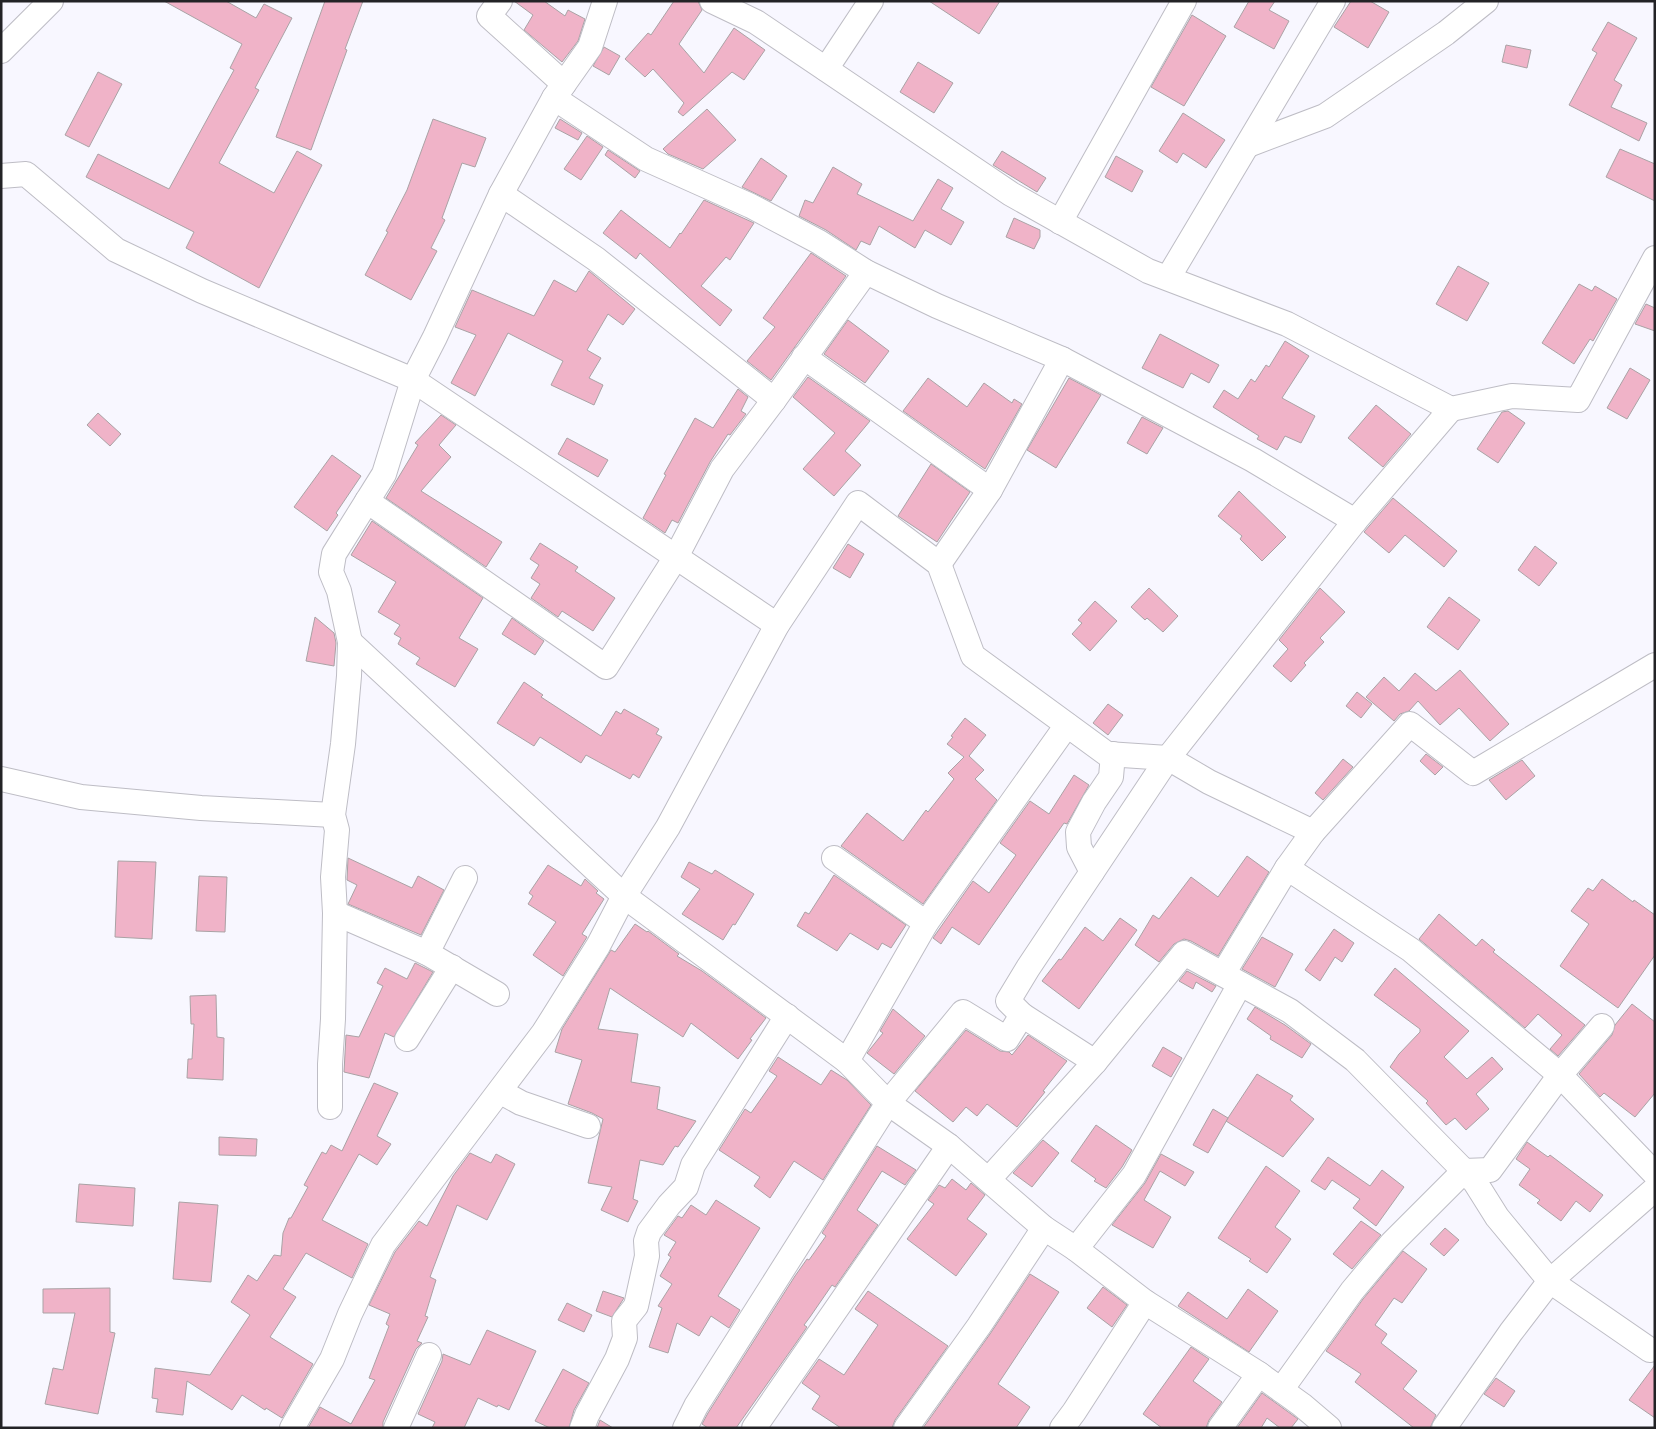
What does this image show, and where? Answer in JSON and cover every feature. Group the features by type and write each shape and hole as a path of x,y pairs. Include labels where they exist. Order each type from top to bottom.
{"street":[{"path":"1,51 51,1"},
{"path":"500,1 489,16 559,91 646,159 751,206 819,242 866,272 937,306 1062,359 1253,460 1355,521"},
{"path":"330,1107 335,913 333,877 337,830 333,815 350,676 350,642 340,591 332,572 334,554 384,474 413,380 501,194 559,91 590,47 605,1"},
{"path":"712,1 756,22 1011,194 1148,271 1287,324 1451,409"},
{"path":"826,69 871,1"},
{"path":"1060,222 1184,1"},
{"path":"1168,278 1333,1"},
{"path":"1248,145 1325,116 1446,33 1486,1"},
{"path":"1,176 26,174 116,250 202,291 413,380 777,625"},
{"path":"501,194 596,259 774,400"},
{"path":"1095,1062 1022,1015 1008,1002 1028,968 1168,758 1355,521 1451,409 1512,396 1578,400 1655,258"},
{"path":"367,501 606,667 676,557 722,469 866,272"},
{"path":"804,357 990,490"},
{"path":"939,564 990,490 1062,359"},
{"path":"292,1428 332,1359 350,1314 383,1245 501,1092 549,1024 598,946 624,896 668,827 777,625 858,503 939,564 973,656 1107,754 1168,758 1209,782 1312,832"},
{"path":"350,642 624,896 847,1061 888,1103 949,1146 1044,1228 1145,1302 1259,1374 1302,1405 1329,1428"},
{"path":"1076,1250 1134,1175 1287,868 1312,832 1410,724 1473,773 1655,665"},
{"path":"847,1061 926,923 1067,725"},
{"path":"1092,872 1080,847 1078,832 1094,802 1111,777 1113,754"},
{"path":"1,779 81,797 201,808 333,815"},
{"path":"834,858 926,923"},
{"path":"1287,868 1411,950 1560,1075 1655,1174"},
{"path":"427,953 465,878"},
{"path":"335,913 427,953 497,994"},
{"path":"989,1179 1095,1062 1184,953 1290,1012 1356,1060 1475,1182 1497,1218 1550,1281 1650,1350"},
{"path":"407,1039 452,967"},
{"path":"685,1428 696,1406 888,1103 962,1012 1007,1039 1022,1015"},
{"path":"582,1428 587,1414 617,1358 625,1338 624,1321 636,1306 647,1256 646,1241 649,1232 669,1205 686,1187 693,1165 788,1016"},
{"path":"1281,1390 1352,1292 1392,1244 1464,1172 1490,1170 1560,1075 1602,1026"},
{"path":"501,1092 521,1103 588,1126"},
{"path":"754,1428 949,1146"},
{"path":"1444,1428 1511,1332 1550,1281 1655,1188"},
{"path":"906,1428 980,1326 1044,1228"},
{"path":"1062,1428 1145,1302"},
{"path":"396,1428 429,1355"},
{"path":"1220,1428 1259,1374"},
{"path":"1302,1405 1312,1428"}],"building":[{"path":"164,1 226,1 256,18 264,4 292,18 255,88 259,90 219,163 274,193 297,151 322,165 259,288 186,248 194,232 86,177 98,154 169,189 234,70 230,68 242,44"},
{"path":"325,1 363,1 311,150 276,137"},
{"path":"514,1 544,1 565,16 568,10 585,19 578,41 562,62 524,30 533,15"},
{"path":"674,1 698,1 702,10 679,44 704,73 734,28 765,50 744,80 732,72 683,116 678,112 684,103 653,69 645,77 625,59 648,33 651,35"},
{"path":"929,1 1000,1 979,34"},
{"path":"1249,1 1275,1 1269,10 1289,21 1274,49 1234,27"},
{"path":"1351,1 1370,1 1389,12 1368,48 1334,27"},
{"path":"1192,15 1226,36 1184,106 1151,87"},
{"path":"1608,22 1637,38 1614,80 1622,85 1611,107 1647,123 1639,141 1569,105 1597,53 1592,50"},
{"path":"1506,45 1531,50 1527,68 1502,62"},
{"path":"604,47 620,56 609,75 593,66"},
{"path":"918,62 953,83 934,113 900,92"},
{"path":"98,72 122,84 89,147 65,135"},
{"path":"707,109 736,140 703,169 668,154 663,149"},
{"path":"1183,113 1225,140 1206,168 1183,153 1177,163 1159,151"},
{"path":"433,119 486,138 475,167 462,163 442,218 445,220 431,248 437,251 411,300 365,275 388,232 386,231 407,190"},
{"path":"560,119 582,133 578,140 555,128"},
{"path":"587,136 603,147 581,180 564,169"},
{"path":"1620,149 1655,164 1655,201 1606,177"},
{"path":"608,150 640,171 635,178 605,155"},
{"path":"1002,151 1046,178 1037,192 993,165"},
{"path":"1116,156 1143,171 1132,192 1105,177"},
{"path":"761,158 787,176 771,201 742,187"},
{"path":"833,167 862,184 857,194 913,221 938,179 953,188 941,209 964,222 951,245 925,230 915,248 879,226 870,245 861,241 856,250 826,230 799,216 805,200 813,203"},
{"path":"704,200 754,223 730,260 726,257 701,286 732,310 720,326 640,253 636,259 603,233 621,210 670,248"},
{"path":"1014,218 1040,230 1040,237 1034,249 1006,237"},
{"path":"811,253 846,276 771,380 747,361 775,327 763,318"},
{"path":"1458,266 1489,283 1467,321 1436,304"},
{"path":"589,271 635,309 623,325 608,314 587,350 601,358 589,378 603,385 594,405 551,385 563,361 508,333 475,396 451,383 476,335 455,327 472,290 534,316 554,280 576,292"},
{"path":"1579,284 1592,291 1595,286 1617,299 1593,341 1590,339 1574,364 1542,343"},
{"path":"1646,304 1655,308 1655,331 1635,324"},
{"path":"848,320 889,351 865,383 824,354"},
{"path":"1160,334 1219,365 1209,383 1191,373 1183,388 1142,368"},
{"path":"1285,341 1309,356 1282,398 1315,416 1301,443 1285,436 1277,450 1257,439 1259,436 1213,407 1224,390 1238,399 1251,379 1255,382 1266,365 1269,367"},
{"path":"1630,368 1650,380 1627,419 1607,408"},
{"path":"808,377 870,421 845,451 861,465 834,496 803,469 835,433 793,397"},
{"path":"928,378 967,407 984,383 1012,403 1014,399 1022,404 985,469 903,411"},
{"path":"1069,378 1101,395 1056,468 1027,450"},
{"path":"738,389 748,397 741,411 746,414 730,435 728,434 710,462 678,523 672,520 665,533 643,518 666,475 664,474 695,418 713,428"},
{"path":"1376,405 1411,434 1383,467 1348,438"},
{"path":"1508,411 1525,423 1498,463 1477,449 1502,412"},
{"path":"98,413 121,434 110,446 87,425"},
{"path":"441,415 456,425 439,445 451,457 421,491 502,542 486,567 386,498 418,445 415,443"},
{"path":"1142,417 1163,428 1147,454 1127,443"},
{"path":"567,438 608,460 598,477 558,454"},
{"path":"332,455 361,476 336,513 338,515 327,531 294,507"},
{"path":"931,464 970,492 937,542 898,516"},
{"path":"1239,491 1286,537 1262,561 1240,539 1242,536 1218,516"},
{"path":"1393,498 1457,551 1444,567 1405,535 1389,553 1364,532"},
{"path":"372,521 483,598 459,638 478,649 455,687 416,664 420,658 398,644 401,638 394,634 400,625 378,612 396,582 351,555"},
{"path":"540,543 578,567 575,571 615,598 593,631 562,611 558,617 531,598 540,584 531,578 539,565 530,559"},
{"path":"848,544 864,554 850,578 833,568"},
{"path":"1535,546 1557,563 1539,586 1518,570"},
{"path":"1149,588 1178,616 1163,632 1147,618 1145,620 1131,607"},
{"path":"1320,588 1345,612 1320,638 1324,642 1304,663 1306,665 1291,682 1273,666 1288,649 1279,640"},
{"path":"1449,597 1480,620 1458,650 1427,627"},
{"path":"1095,601 1117,621 1090,651 1072,634 1082,623 1078,620"},
{"path":"315,617 334,633 336,643 334,666 306,661"},
{"path":"512,618 544,641 535,655 502,634"},
{"path":"1460,670 1509,724 1490,741 1459,708 1440,725 1418,701 1409,711 1400,714 1394,721 1366,697 1384,677 1399,691 1415,673 1436,691"},
{"path":"524,682 543,695 541,697 601,736 616,711 621,714 624,709 659,729 656,734 662,737 639,778 633,774 630,779 586,755 581,763 540,737 534,746 497,723"},
{"path":"1357,692 1372,704 1361,718 1346,706"},
{"path":"1108,704 1123,715 1108,735 1093,723"},
{"path":"965,718 986,735 969,756 984,770 975,779 997,800 923,904 841,846 867,813 903,841 926,810 928,812 954,779 948,773 964,757 947,744"},
{"path":"1426,754 1443,767 1435,775 1420,761"},
{"path":"1343,759 1353,767 1323,800 1315,793"},
{"path":"1522,760 1535,776 1506,800 1489,780"},
{"path":"1074,775 1089,785 1067,824 1064,823 979,945 952,927 941,944 933,938 973,881 989,893 1016,855 1000,843 1030,801 1049,814"},
{"path":"1247,856 1269,872 1218,956 1184,939 1174,944 1159,962 1135,945 1153,915 1159,919 1191,877 1218,897"},
{"path":"348,858 412,888 418,876 444,890 421,935 348,904 357,885 347,880"},
{"path":"118,861 156,862 152,939 115,937"},
{"path":"689,862 712,874 715,870 754,894 735,925 733,924 723,940 682,914 700,889 681,877"},
{"path":"548,865 581,886 585,879 598,891 596,893 604,899 582,934 587,937 563,976 533,955 556,922 528,904 533,896 529,893"},
{"path":"834,875 906,925 891,948 882,943 878,950 850,933 837,951 797,926 805,912 809,914"},
{"path":"199,876 227,877 225,932 196,931"},
{"path":"1602,879 1633,902 1634,900 1655,915 1655,955 1618,1008 1560,966 1589,924 1571,911 1588,888 1593,891"},
{"path":"1439,914 1476,946 1482,939 1495,950 1493,952 1585,1025 1558,1056 1550,1049 1562,1035 1538,1014 1525,1028 1419,939"},
{"path":"1120,918 1137,930 1079,1009 1042,981 1059,959 1061,960 1085,927 1103,941"},
{"path":"635,924 648,931 679,954 677,956 702,971 766,1018 738,1059 691,1023 683,1037 610,988 598,1029 638,1034 631,1082 660,1087 657,1109 696,1121 678,1147 675,1146 663,1165 640,1160 633,1199 638,1201 628,1222 601,1210 612,1187 588,1183 603,1119 568,1104 582,1060 555,1052 562,1029 611,950 615,952"},
{"path":"1334,929 1354,943 1342,962 1335,957 1320,981 1305,970"},
{"path":"1262,937 1293,954 1275,987 1242,969"},
{"path":"415,963 433,972 394,1037 385,1033 369,1078 344,1072 346,1035 359,1037 383,986 377,983 385,968 407,979"},
{"path":"1395,968 1469,1031 1444,1057 1467,1079 1492,1057 1503,1069 1476,1094 1489,1109 1466,1130 1455,1118 1446,1125 1426,1103 1428,1101 1390,1067 1399,1054 1420,1032 1420,1029 1374,995"},
{"path":"1187,971 1216,986 1212,992 1196,982 1193,989 1179,981"},
{"path":"216,995 217,1037 224,1038 223,1080 187,1078 188,1059 192,1059 194,1024 191,1024 190,996"},
{"path":"1632,1004 1655,1022 1655,1093 1635,1117 1604,1093 1600,1097 1579,1074 1612,1035 1615,1025"},
{"path":"1255,1007 1285,1025 1311,1044 1302,1058 1270,1039 1271,1036 1247,1019"},
{"path":"893,1009 925,1036 894,1074 867,1053 883,1033 880,1031"},
{"path":"966,1030 1000,1051 1009,1052 1012,1055 1028,1035 1067,1061 1017,1127 987,1104 977,1116 966,1107 953,1122 915,1091"},
{"path":"1163,1047 1182,1058 1171,1077 1152,1066"},
{"path":"778,1057 821,1085 831,1070 847,1080 871,1105 823,1180 794,1161 770,1198 754,1186 760,1177 719,1150 745,1109 751,1113 777,1076 769,1071"},
{"path":"1257,1074 1293,1096 1290,1100 1314,1119 1283,1157 1226,1121"},
{"path":"374,1083 398,1093 377,1136 391,1144 377,1165 359,1154 322,1220 368,1244 352,1278 306,1253 283,1289 296,1297 270,1337 313,1364 282,1418 266,1408 265,1410 242,1395 232,1410 187,1381 183,1415 156,1412 158,1399 152,1398 155,1368 210,1375 250,1315 231,1302 248,1275 257,1281 274,1255 281,1256 283,1233 289,1218 291,1218 308,1187 304,1185 322,1152 326,1154 331,1145 342,1151"},
{"path":"1213,1109 1228,1118 1208,1153 1193,1145"},
{"path":"1096,1125 1132,1150 1106,1188 1094,1181 1096,1179 1071,1161"},
{"path":"219,1137 257,1139 256,1156 219,1155"},
{"path":"1043,1140 1059,1153 1032,1187 1013,1173"},
{"path":"1527,1142 1548,1157 1550,1155 1603,1195 1590,1212 1576,1201 1561,1221 1537,1203 1540,1200 1519,1185 1530,1169 1516,1159"},
{"path":"877,1146 916,1170 905,1185 882,1171 857,1210 878,1225 835,1287 832,1285 804,1325 807,1327 736,1428 708,1428 702,1424 708,1413 795,1276 826,1236 822,1233"},
{"path":"470,1153 491,1163 496,1154 515,1164 487,1220 457,1205 430,1277 436,1280 425,1316 428,1317 417,1341 422,1343 416,1349 383,1422 383,1428 308,1428 320,1407 351,1424 375,1380 369,1378 389,1326 386,1324 390,1314 369,1305 395,1252 419,1221 427,1226 453,1176"},
{"path":"1161,1154 1194,1172 1185,1186 1160,1171 1144,1200 1171,1217 1153,1248 1112,1225 1145,1183"},
{"path":"1328,1157 1370,1186 1382,1170 1404,1187 1376,1226 1353,1208 1360,1199 1332,1180 1325,1190 1311,1181"},
{"path":"1266,1166 1300,1191 1275,1227 1291,1239 1267,1273 1249,1261 1251,1259 1218,1238"},
{"path":"952,1179 966,1190 971,1183 985,1195 967,1219 987,1234 956,1276 907,1239 934,1204 928,1200 939,1185 945,1188"},
{"path":"79,1184 135,1188 133,1226 76,1222"},
{"path":"716,1200 760,1228 718,1296 740,1310 729,1328 711,1316 699,1336 677,1323 668,1353 649,1347 662,1308 658,1306 672,1284 660,1276 671,1257 668,1255 676,1242 664,1235 678,1216 682,1218 691,1205 706,1215"},
{"path":"179,1202 218,1205 211,1282 173,1279"},
{"path":"1361,1221 1381,1235 1352,1269 1333,1254"},
{"path":"1445,1228 1459,1240 1444,1256 1430,1244"},
{"path":"1403,1251 1427,1269 1402,1303 1394,1298 1375,1325 1387,1334 1381,1343 1417,1371 1403,1389 1436,1415 1430,1428 1414,1428 1355,1382 1361,1374 1326,1351 1363,1299"},
{"path":"1030,1274 1059,1292 998,1384 1030,1407 1016,1428 923,1428 990,1334"},
{"path":"1103,1287 1127,1305 1112,1327 1087,1308"},
{"path":"110,1288 110,1332 115,1333 98,1414 45,1404 53,1368 63,1370 75,1313 43,1313 43,1289"},
{"path":"1248,1289 1278,1311 1249,1352 1178,1306 1188,1292 1227,1319"},
{"path":"603,1291 624,1298 612,1317 596,1311"},
{"path":"868,1291 948,1346 895,1420 892,1428 841,1428 812,1409 820,1396 802,1383 819,1359 844,1375 878,1325 855,1309"},
{"path":"567,1303 592,1315 584,1332 558,1320"},
{"path":"487,1330 536,1351 509,1410 498,1405 497,1407 478,1398 464,1428 432,1428 435,1422 418,1414 442,1361 443,1354 470,1365"},
{"path":"1191,1347 1209,1359 1193,1381 1222,1402 1209,1420 1206,1428 1162,1428 1143,1414"},
{"path":"1655,1365 1655,1418 1629,1400"},
{"path":"563,1369 589,1383 574,1410 569,1428 550,1428 535,1421"},
{"path":"1496,1378 1515,1391 1504,1407 1484,1394"},
{"path":"1262,1393 1298,1419 1291,1428 1280,1428 1267,1418 1261,1428 1237,1428"},
{"path":"600,1420 613,1428 597,1428"}]}
